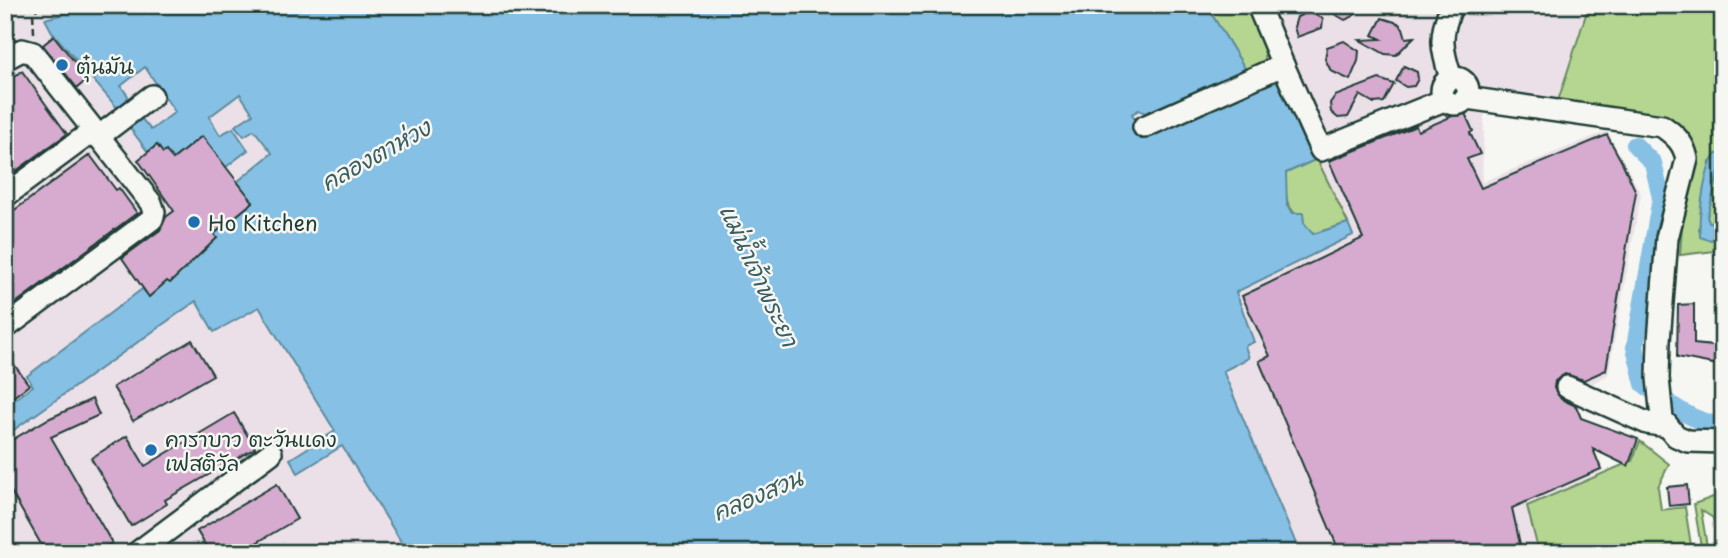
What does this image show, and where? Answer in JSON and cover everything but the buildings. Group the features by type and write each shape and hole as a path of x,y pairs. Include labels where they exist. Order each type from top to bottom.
{"street":[{"path":"1258,5 1321,150 1444,100 1456,105 1467,98 1662,126 1677,137 1687,159 1667,238 1659,341 1658,378 1662,419 1676,436 1688,441 1723,442"},
{"path":"1451,5 1442,32 1442,51 1451,78"},
{"path":"5,59 22,50 33,53 151,203 155,212 152,219 5,328"},
{"path":"1144,127 1283,65"},
{"path":"1444,100 1442,87 1451,78"},
{"path":"1451,78 1464,81 1468,89 1467,98"},
{"path":"5,196 152,96"},
{"path":"1567,387 1647,423 1667,426"},
{"path":"137,553 271,453"}],"path":[{"path":"33,53 33,12 42,5"}],"shaded area":[{"path":"5,5 75,5 75,11 46,19 52,32 117,109 120,86 145,67 175,112 151,130 149,152 157,145 163,153 226,167 248,149 233,128 221,135 208,116 240,94 254,114 236,126 253,129 272,153 253,202 215,234 217,238 149,297 141,289 27,376 33,386 5,406"},
{"path":"1253,5 1589,5 1557,104 1485,93 1482,182 1607,131 1641,194 1608,375 1573,394 1604,471 1528,506 1539,553 1300,553 1222,371 1249,359 1245,346 1254,342 1236,292 1353,234 1317,159 1143,138 1132,114 1139,110 1145,113 1266,62 1264,56 1273,51"},
{"path":"196,300 259,307 335,432 290,460 299,472 342,446 408,553 5,553 5,436"}],"green space":[{"path":"1206,5 1253,5 1273,51 1264,56 1266,62 1246,70"},
{"path":"1589,5 1723,5 1723,153 1710,161 1699,229 1709,240 1723,237 1723,250 1680,255 1682,225 1695,158 1677,124 1557,104"},
{"path":"1317,159 1348,223 1313,234 1290,208 1285,185 1286,173"},
{"path":"1721,163 1723,208 1716,223 1709,222 1707,217"},
{"path":"1640,441 1669,464 1658,487 1661,510 1685,507 1691,545 1658,553 1539,553 1527,506 1632,461"},
{"path":"1716,496 1723,509 1723,553 1719,553 1713,518 1701,510 1708,553 1702,553 1694,504"}],"water":[{"path":"75,5 1206,5 1246,70 1145,113 1139,110 1132,114 1143,138 1149,137 1152,129 1283,72 1317,159 1286,173 1287,206 1293,213 1303,213 1304,223 1313,234 1348,223 1353,235 1236,292 1254,342 1245,346 1249,358 1223,371 1300,553 408,553 342,446 298,473 290,459 335,431 259,307 214,332 196,301 5,436 5,406 33,386 27,376 142,289 149,296 217,238 214,234 253,202 237,182 272,153 254,130 244,136 235,126 253,114 240,94 209,117 220,135 233,128 248,150 226,167 173,159 157,145 148,152 127,124 135,118 141,118 151,130 175,112 145,67 121,86 128,96 126,103 118,109 52,32 45,19 75,11"},
{"path":"1723,153 1723,163 1707,217 1709,222 1716,223 1723,208 1723,237 1709,240 1700,237 1703,194 1712,161 1716,154"}],"waterway":[{"path":"1635,145 1653,163 1661,198 1635,347 1644,384 1690,416 1723,426"}],"place":[{"name":"ตุ๋นมัน","path":"62,65"},
{"name":"Ho Kitchen","path":"194,222"},
{"name":"คาราบาว ตะวันแดง เฟสติวัล","path":"151,450"}],"water label":[{"name":"คลองตาห่วง","path":"375,154"},
{"name":"แม่น้ำเจ้าพระยา","path":"760,275"},
{"name":"คลองสวน","path":"757,494"}]}
